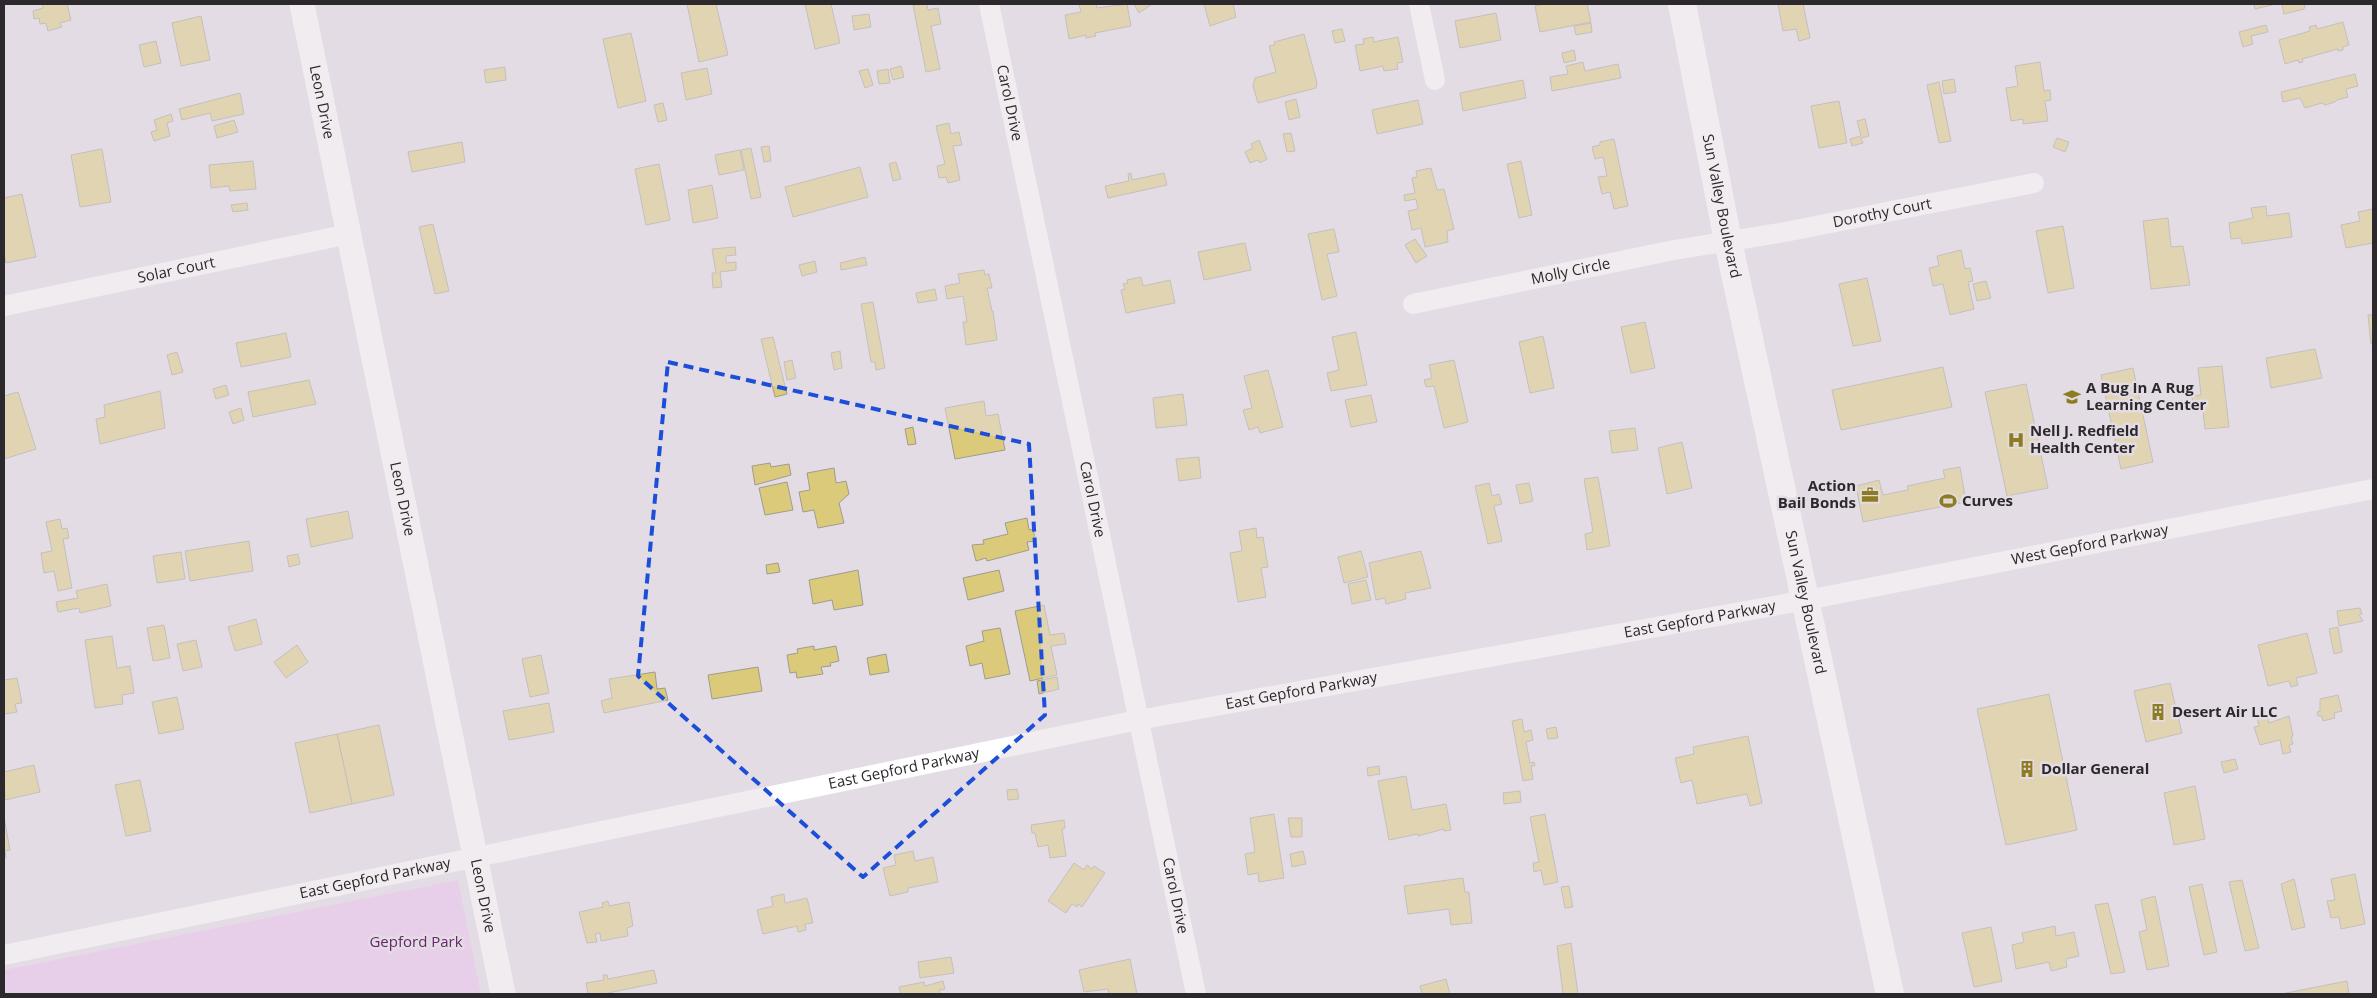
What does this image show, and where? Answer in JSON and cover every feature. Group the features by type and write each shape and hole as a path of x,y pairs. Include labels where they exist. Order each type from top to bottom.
{"main road":[{"name":"Sun Valley Boulevard","path":"1682,4 1728,241 1807,600 1890,994"}],"street":[{"name":"Leon Drive","path":"302,4 503,994"},
{"name":"Carol Drive","path":"989,4 1196,994"},
{"path":"1419,4 1435,80"},
{"name":"Dorothy Court","path":"1728,241 1784,232 2034,183"},
{"name":"Solar Court","path":"4,306 349,234"},
{"name":"Molly Circle","path":"1413,304 1674,250 1728,241"},
{"name":"West Gepford Parkway","path":"1807,600 2373,488"},
{"name":"East Gepford Parkway","path":"4,955 1138,720 1807,600"}],"highlighted area":[{"path":"668,362 1029,444 1045,715 863,877 638,676"}],"green space":[{"name":"Gepford Park","path":"458,880 481,994 4,994 4,970"}],"building":[{"path":"42,4 67,4 71,20 60,23 62,27 48,31 46,23 40,24 39,18 34,19 33,11 43,8"},
{"path":"687,4 716,4 728,55 699,62"},
{"path":"805,4 831,4 840,43 815,49"},
{"path":"927,4 928,10 938,8 941,24 931,26 940,69 926,72 913,5"},
{"path":"1079,4 1096,4 1097,8 1127,4 1131,26 1095,33 1096,36 1086,38 1086,35 1069,39 1065,15 1081,12"},
{"path":"1134,4 1152,4 1139,13"},
{"path":"1204,4 1233,4 1236,17 1210,26"},
{"path":"1543,4 1587,4 1591,22 1540,32 1535,6"},
{"path":"1778,4 1803,4 1810,38 1799,41 1796,29 1783,31"},
{"path":"2254,4 2276,4 2255,9"},
{"path":"2282,4 2305,4 2304,9 2284,14"},
{"path":"1496,13 1501,40 1460,48 1455,21"},
{"path":"869,14 871,27 854,30 852,16"},
{"path":"201,16 210,60 181,66 172,23"},
{"path":"2343,22 2349,45 2343,47 2343,50 2338,51 2338,49 2302,59 2303,62 2299,63 2298,60 2285,64 2279,40 2310,31 2309,27 2316,25 2317,29"},
{"path":"1591,23 1592,32 1576,35 1574,26"},
{"path":"2266,25 2268,32 2251,36 2253,44 2243,47 2239,32"},
{"path":"1342,29 1345,41 1335,43 1332,31"},
{"path":"631,33 646,101 618,108 603,39"},
{"path":"1304,34 1317,83 1316,88 1258,103 1253,86 1255,78 1276,72 1269,46 1275,45 1274,42"},
{"path":"1373,37 1374,42 1398,37 1403,62 1397,63 1398,69 1384,71 1383,66 1360,71 1355,45 1364,44 1363,39"},
{"path":"156,41 161,63 144,67 139,45"},
{"path":"1574,50 1576,60 1564,63 1562,53"},
{"path":"1583,62 1585,71 1618,64 1621,78 1552,91 1550,77 1568,74 1566,66"},
{"path":"2040,62 2044,91 2050,90 2051,100 2045,101 2048,121 2023,124 2023,119 2011,121 2006,88 2018,86 2015,66"},
{"path":"901,66 904,77 893,80 890,69"},
{"path":"505,67 506,80 486,83 484,70"},
{"path":"707,68 712,94 686,100 681,73"},
{"path":"868,69 873,85 865,88 859,71"},
{"path":"888,69 890,83 879,84 877,71"},
{"path":"2355,74 2358,86 2346,89 2348,97 2325,105 2322,103 2305,108 2300,98 2283,102 2281,92"},
{"path":"1954,79 1956,92 1944,94 1942,81"},
{"path":"1523,80 1526,98 1463,111 1460,93"},
{"path":"1939,82 1951,141 1939,143 1927,85"},
{"path":"240,93 244,114 212,121 210,113 182,120 179,109"},
{"path":"1296,99 1300,117 1289,120 1285,102"},
{"path":"1418,100 1423,124 1377,134 1372,110"},
{"path":"1839,101 1847,143 1819,148 1811,106"},
{"path":"663,103 667,120 658,122 654,105"},
{"path":"171,114 173,121 167,123 170,136 154,141 151,132 157,130 154,120"},
{"path":"1865,119 1869,136 1861,138 1863,143 1852,146 1850,139 1861,136 1857,121"},
{"path":"234,120 238,132 217,138 214,126"},
{"path":"949,123 951,134 959,132 962,145 953,146 960,180 948,183 946,177 939,178 937,166 945,164 936,126"},
{"path":"1291,133 1295,151 1287,152 1283,134"},
{"path":"2057,138 2069,142 2065,152 2053,147"},
{"path":"1614,139 1628,206 1614,209 1610,192 1602,194 1598,177 1607,176 1603,157 1595,159 1592,147 1600,145 1600,142"},
{"path":"1259,140 1267,159 1260,163 1258,160 1250,163 1245,152 1253,148 1251,144"},
{"path":"462,142 465,162 412,172 408,152"},
{"path":"769,146 771,161 764,162 761,147"},
{"path":"751,148 761,197 751,199 741,150"},
{"path":"102,149 111,202 80,207 71,155"},
{"path":"740,150 744,170 719,175 715,155"},
{"path":"253,161 256,189 230,191 229,186 211,188 209,165"},
{"path":"1521,161 1532,215 1519,218 1507,164"},
{"path":"896,162 901,179 893,181 889,164"},
{"path":"659,164 670,220 646,225 635,169"},
{"path":"860,167 868,197 793,217 785,187"},
{"path":"1431,168 1437,190 1444,189 1454,229 1447,231 1448,242 1425,247 1421,228 1412,230 1408,211 1418,209 1416,199 1405,201 1404,195 1415,193 1412,178 1417,177 1416,171"},
{"path":"1131,173 1132,180 1164,173 1167,185 1108,198 1105,186 1129,181 1128,174"},
{"path":"712,185 718,218 693,223 688,190"},
{"path":"22,194 36,257 6,263 4,253 4,198"},
{"path":"247,203 248,210 233,212 231,205"},
{"path":"2266,206 2267,216 2289,213 2292,237 2242,244 2241,238 2231,239 2229,223 2253,218 2251,208"},
{"path":"2373,209 2373,243 2346,248 2341,225 2360,221 2358,212"},
{"path":"2168,218 2171,247 2183,246 2190,285 2151,289 2143,221"},
{"path":"433,224 449,291 435,294 419,227"},
{"path":"2063,226 2074,288 2048,293 2036,231"},
{"path":"1334,229 1339,252 1327,254 1337,296 1322,300 1308,234"},
{"path":"1415,239 1427,256 1416,263 1405,245"},
{"path":"1245,243 1251,270 1204,280 1198,252"},
{"path":"735,247 736,255 726,256 726,263 736,262 736,270 720,272 722,287 713,288 712,273 716,273 712,249"},
{"path":"1961,250 1965,269 1970,268 1973,281 1968,282 1974,309 1950,315 1943,284 1933,286 1929,268 1939,266 1937,256"},
{"path":"865,257 867,265 841,270 840,263"},
{"path":"815,261 817,272 802,276 799,265"},
{"path":"984,270 985,275 989,274 992,288 987,288 993,311 997,340 966,345 963,322 967,322 963,296 947,299 945,286 960,283 958,274"},
{"path":"1141,277 1143,286 1170,280 1175,303 1126,313 1121,290 1125,289 1123,284 1128,283 1127,280"},
{"path":"1867,278 1881,341 1853,346 1839,284"},
{"path":"1986,281 1991,298 1977,301 1973,284"},
{"path":"935,289 937,300 918,303 916,293"},
{"path":"873,302 885,368 876,370 875,362 871,362 861,304"},
{"path":"2368,315 2373,315 2373,344 2371,344"},
{"path":"1645,322 1655,368 1631,373 1621,327"},
{"path":"1356,332 1367,385 1331,391 1327,373 1339,370 1332,337"},
{"path":"286,333 291,357 241,367 236,343"},
{"path":"1543,336 1554,388 1530,393 1519,342"},
{"path":"773,337 787,394 775,397 761,339"},
{"path":"2315,349 2322,378 2271,388 2266,358"},
{"path":"840,351 842,368 834,370 831,353"},
{"path":"177,352 183,372 172,375 167,355"},
{"path":"792,360 796,378 787,380 784,362"},
{"path":"1454,360 1468,422 1444,428 1434,386 1426,387 1424,380 1432,378 1429,365"},
{"path":"2222,366 2229,427 2205,429 2203,411 2194,412 2192,396 2201,395 2198,368"},
{"path":"1943,367 1952,407 1841,430 1832,390"},
{"path":"2133,368 2153,462 2121,469 2101,375"},
{"path":"1268,370 1283,427 1260,433 1258,427 1249,430 1243,410 1252,408 1244,376"},
{"path":"309,380 316,404 253,417 248,392"},
{"name":"Nell J. Redfield Health Center","path":"2026,384 2048,488 2007,496 1985,392"},
{"path":"226,385 229,395 216,399 213,389"},
{"path":"160,391 165,428 100,444 96,419 105,417 104,405"},
{"path":"18,392 36,449 4,459 4,396"},
{"path":"1183,394 1187,425 1156,428 1153,398"},
{"path":"1371,395 1377,422 1351,427 1345,400"},
{"path":"984,401 986,416 998,414 1005,450 955,459 945,408"},
{"path":"241,408 244,420 233,424 229,412"},
{"path":"913,427 916,444 908,445 905,429"},
{"path":"1635,428 1638,450 1612,453 1609,431"},
{"path":"1682,442 1692,488 1667,494 1658,448"},
{"path":"1199,457 1201,478 1179,481 1176,459"},
{"path":"770,463 771,467 789,464 791,475 755,485 752,466"},
{"path":"1960,467 1966,502 1863,522 1856,486 1879,480 1883,495 1908,490 1907,486 1945,478 1943,470"},
{"path":"834,468 836,483 846,481 849,494 839,503 844,523 818,528 814,510 803,512 799,492 810,490 807,473"},
{"path":"1598,477 1610,546 1587,550 1585,534 1593,532 1584,479"},
{"path":"787,482 793,510 765,515 759,488"},
{"path":"1489,483 1492,496 1499,494 1502,504 1494,506 1502,541 1488,544 1475,486"},
{"path":"1529,483 1533,501 1520,504 1516,485"},
{"path":"348,511 353,538 311,547 306,519"},
{"path":"1027,518 1029,530 1033,529 1036,541 1027,542 1029,550 987,561 986,558 976,561 972,545 984,544 983,540 1008,534 1005,523"},
{"path":"60,519 62,529 67,528 69,538 63,539 72,588 58,591 54,571 44,573 41,553 52,551 46,522"},
{"path":"1256,528 1257,538 1263,537 1268,567 1261,568 1266,597 1238,602 1230,553 1242,551 1239,531"},
{"path":"249,541 253,571 190,581 185,551"},
{"path":"1361,551 1368,577 1344,583 1338,557"},
{"path":"1421,551 1431,588 1405,593 1406,599 1386,604 1385,598 1376,600 1369,563"},
{"path":"181,552 185,579 157,583 153,556"},
{"path":"298,554 300,564 289,567 287,556"},
{"path":"778,563 780,572 767,574 766,565"},
{"path":"858,570 863,605 834,610 832,600 813,604 809,580"},
{"path":"999,570 1004,591 968,600 963,578"},
{"path":"1366,580 1371,600 1352,604 1348,584"},
{"path":"107,584 111,606 80,613 79,608 58,612 56,602 78,598 76,591"},
{"path":"1044,605 1050,635 1064,633 1066,644 1051,646 1057,675 1030,681 1015,611"},
{"path":"2360,608 2362,614 2359,615 2363,621 2339,626 2337,611"},
{"path":"256,619 262,644 235,651 228,627"},
{"path":"164,625 170,658 153,661 147,628"},
{"path":"2338,627 2342,652 2334,654 2329,629"},
{"path":"1000,628 1010,674 985,679 982,663 970,666 966,646 984,641 982,631"},
{"path":"2307,633 2317,673 2296,678 2298,685 2291,687 2289,681 2268,686 2258,645"},
{"path":"112,636 117,668 130,666 134,693 122,695 123,704 95,708 85,640"},
{"path":"196,640 202,667 183,671 177,644"},
{"path":"297,645 308,662 286,678 274,662"},
{"path":"814,646 814,650 836,646 839,661 830,663 831,666 821,667 823,674 797,678 796,672 790,673 787,655 798,653 797,649"},
{"path":"886,654 889,672 870,675 867,658"},
{"path":"541,655 549,693 530,697 522,659"},
{"path":"758,667 762,691 712,699 708,675"},
{"path":"655,672 657,689 665,688 668,700 604,713 601,701 612,698 609,679"},
{"path":"1057,677 1059,689 1039,694 1037,681"},
{"path":"17,678 22,703 15,704 17,712 4,714 4,680"},
{"name":"Desert Air LLC","path":"2170,683 2182,733 2146,742 2134,691"},
{"name":"Dollar General","path":"2049,694 2077,830 2006,845 1977,709"},
{"path":"2338,695 2342,711 2334,713 2335,718 2323,721 2322,716 2318,716 2317,712 2320,711 2320,699"},
{"path":"177,697 184,729 159,734 152,702"},
{"path":"549,703 554,732 509,740 503,711"},
{"path":"2267,715 2269,723 2289,716 2293,736 2291,737 2293,744 2289,745 2291,752 2283,754 2280,740 2260,745 2254,727 2259,726 2257,718"},
{"path":"1522,719 1524,732 1531,730 1533,740 1526,742 1530,763 1534,762 1535,766 1531,766 1533,779 1523,781 1512,721"},
{"path":"379,725 394,795 352,804 337,734"},
{"path":"1556,727 1558,738 1548,739 1546,729"},
{"path":"337,734 352,804 310,813 295,743"},
{"path":"1748,736 1762,803 1750,806 1747,794 1697,804 1692,780 1681,783 1675,758 1694,754 1693,747"},
{"path":"2235,759 2238,769 2224,773 2221,762"},
{"path":"34,765 40,792 5,800 4,772"},
{"path":"1379,766 1380,774 1368,776 1367,768"},
{"path":"1406,776 1412,810 1446,804 1451,830 1444,831 1444,829 1418,836 1418,834 1389,840 1378,781"},
{"path":"140,780 151,831 126,836 115,785"},
{"path":"2195,786 2205,839 2174,845 2164,793"},
{"path":"1017,789 1019,799 1008,800 1007,790"},
{"path":"1520,791 1521,802 1504,804 1503,793"},
{"path":"1274,814 1284,878 1259,882 1258,873 1248,875 1245,854 1255,852 1250,818"},
{"path":"1545,814 1558,882 1544,885 1541,870 1534,872 1533,863 1539,862 1530,817"},
{"path":"4,817 10,850 5,851 6,858 4,858"},
{"path":"1288,818 1302,818 1302,837 1291,837"},
{"path":"1064,820 1065,828 1062,829 1066,856 1050,858 1048,845 1038,847 1031,825"},
{"path":"913,851 915,861 933,857 938,882 908,888 908,892 890,896 883,868 896,865 894,855"},
{"path":"1303,851 1306,864 1292,867 1290,854"},
{"path":"1074,863 1084,870 1087,865 1092,869 1094,866 1105,873 1082,907 1078,904 1077,907 1072,904 1066,913 1048,901"},
{"path":"2355,874 2365,924 2341,929 2339,917 2331,918 2327,901 2335,900 2331,879"},
{"path":"1463,878 1465,892 1469,892 1472,923 1451,925 1449,909 1408,914 1404,886"},
{"path":"2294,879 2305,927 2292,930 2281,884"},
{"path":"2242,880 2259,948 2245,951 2229,882"},
{"path":"2202,884 2217,952 2204,955 2189,887"},
{"path":"1569,886 1573,907 1565,908 1561,887"},
{"path":"784,894 785,903 807,898 813,923 805,924 806,930 798,932 797,926 763,934 757,910 773,906 771,897"},
{"path":"2155,896 2169,966 2147,970 2139,932 2147,930 2141,900"},
{"path":"608,901 609,906 629,902 633,926 627,928 628,936 601,941 600,933 595,934 597,942 587,943 579,912 603,907 602,903"},
{"path":"2108,903 2125,972 2111,974 2095,905"},
{"path":"2055,926 2056,936 2074,932 2079,956 2066,959 2067,967 2051,971 2049,962 2016,969 2012,945 2024,942 2022,933"},
{"path":"1991,927 2002,981 1974,987 1962,933"},
{"path":"1571,943 1578,994 1563,994 1557,946"},
{"path":"951,957 954,973 920,978 918,962"},
{"path":"1130,959 1137,994 1109,994 1108,989 1084,992 1079,970"},
{"path":"654,970 657,983 603,994 588,994 586,983 604,980 603,975 607,975 608,979"},
{"path":"1446,979 1450,994 1422,994 1420,986"},
{"path":"943,981 945,989 939,990 940,994 901,994 899,987 924,982 925,986"},
{"path":"2347,981 2349,994 2281,994"}],"place":[{"name":"A Bug In A Rug Learning Center","path":"2072,397"},
{"name":"Nell J. Redfield Health Center","path":"2016,440"},
{"name":"Action Bail Bonds","path":"1870,495"},
{"name":"Curves","path":"1948,501"},
{"name":"Desert Air LLC","path":"2158,712"},
{"name":"Dollar General","path":"2027,769"}]}
